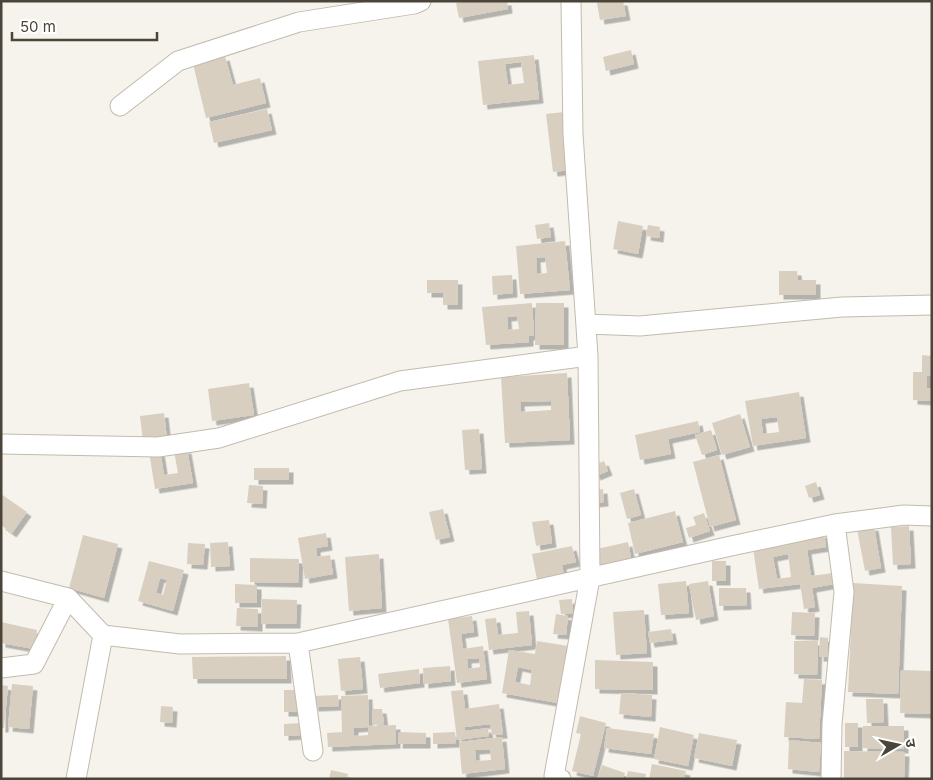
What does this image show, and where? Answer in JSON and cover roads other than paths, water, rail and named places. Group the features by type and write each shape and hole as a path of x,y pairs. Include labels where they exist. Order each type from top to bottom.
{"street":[{"path":"120,106 178,60 299,22 414,4 421,1"},
{"path":"556,778 590,578 588,356 573,134 571,1"},
{"path":"586,324 640,326 842,307 932,305"},
{"path":"1,444 158,447 219,438 400,382 588,356"},
{"path":"1,581 68,598 103,636 180,644 298,643 835,524 904,515 932,516"},
{"path":"831,779 832,724 844,592 835,524"},
{"path":"1,668 34,664 68,598"},
{"path":"76,779 103,636"},
{"path":"298,643 313,750"}]}
